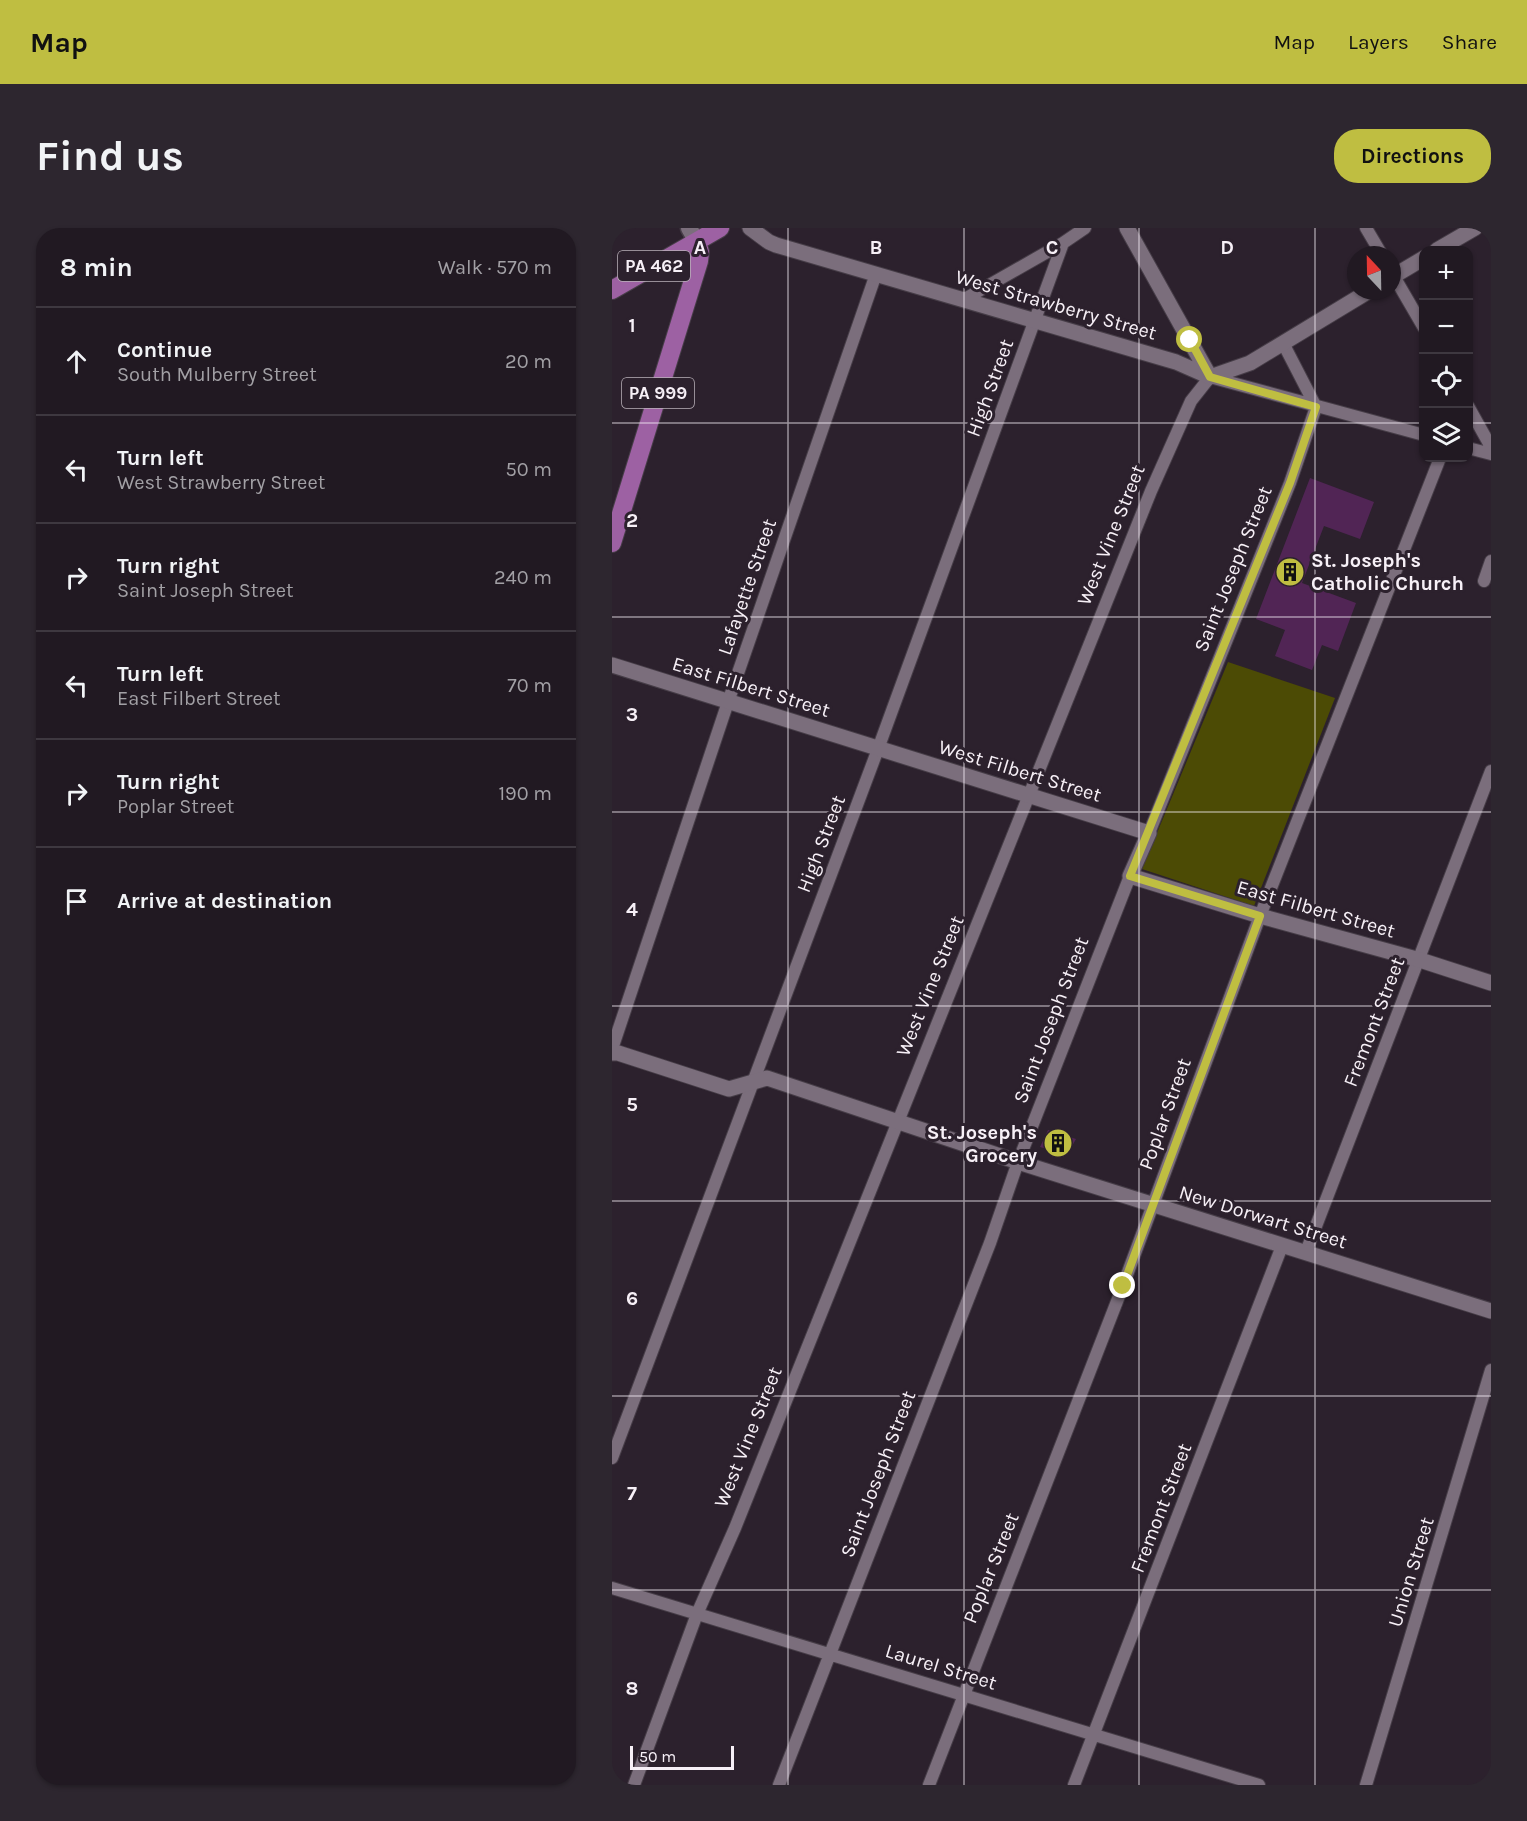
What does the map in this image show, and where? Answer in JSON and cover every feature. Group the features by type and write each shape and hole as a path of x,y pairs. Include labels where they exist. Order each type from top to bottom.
{"main road":[{"name":"PA 462","path":"612,290 693,235 720,228"},
{"name":"PA 999","path":"612,543 699,261 700,252 693,235"}],"street":[{"name":"West Strawberry Street","path":"750,228 776,245 1176,362 1210,377 1419,434"},
{"path":"963,300 1085,228"},
{"path":"1127,228 1210,377 1250,363 1354,300"},
{"path":"1366,228 1377,246"},
{"path":"1444,246 1475,228"},
{"name":"High Street","path":"612,1458 878,748 1063,243"},
{"path":"1401,271 1419,261"},
{"name":"Lafayette Street","path":"612,1051 728,702 876,274"},
{"path":"1401,289 1419,319"},
{"path":"1283,343 1316,407"},
{"name":"West Vine Street","path":"634,1785 697,1614 735,1528 1151,491 1191,401 1210,377"},
{"name":"Saint Joseph Street","path":"779,1785 986,1254 1018,1162 1130,876 1290,483 1316,407"},
{"path":"1469,408 1491,447"},
{"path":"1473,449 1491,454"},
{"name":"Poplar Street","path":"929,1785 1153,1204 1260,916 1438,462"},
{"path":"1484,581 1491,561"},
{"name":"East Filbert Street","path":"612,665 878,748"},
{"name":"West Filbert Street","path":"878,748 1149,833"},
{"name":"Fremont Street","path":"1306,1252 1491,771"},
{"name":"East Filbert Street","path":"1130,876 1260,916 1420,960 1491,983"},
{"name":"New Dorwart Street","path":"612,1051 729,1089 767,1078 1018,1162 1491,1311"},
{"name":"Fremont Street","path":"1074,1785 1282,1246"},
{"name":"Union Street","path":"1366,1785 1491,1370"},
{"name":"Laurel Street","path":"612,1588 1259,1785"}],"shaded area":[{"path":"1228,662 1335,698 1254,906 1142,869"}],"building":[{"name":"St. Joseph's Catholic Church","path":"1310,478 1374,502 1360,539 1324,526 1302,583 1356,603 1338,651 1322,645 1312,670 1275,656 1285,630 1256,619"},
{"name":"St. Joseph's Grocery","path":"1048,1130 1076,1139 1067,1155 1040,1147"}],"place":[{"name":"St. Joseph's Catholic Church","path":"1290,572"},
{"name":"St. Joseph's Grocery","path":"1058,1143"}],"route":[{"path":"1123,1286 1260,916 1130,876 1290,483 1316,407 1210,377 1190,340"}]}
